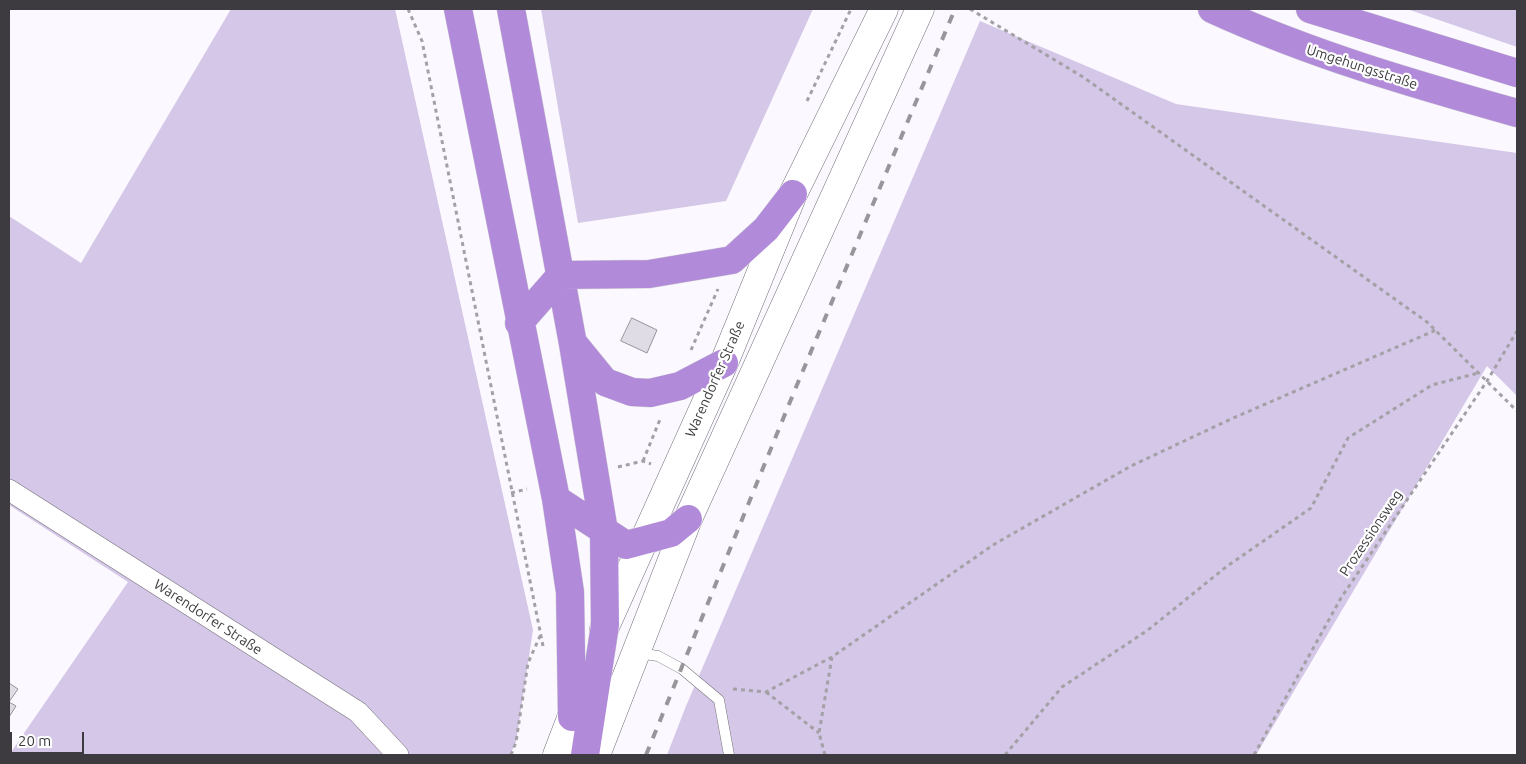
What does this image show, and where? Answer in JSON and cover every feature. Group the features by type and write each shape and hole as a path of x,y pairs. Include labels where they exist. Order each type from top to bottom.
{"highway":[{"path":"458,9 519,323 556,499 570,592 572,717"},
{"path":"511,9 561,275 604,531 605,625 586,755"},
{"name":"Umgehungsstraße","path":"1212,9 1269,35 1402,81 1517,113"},
{"path":"1310,9 1517,73"},
{"path":"519,323 561,275 649,274 732,260 766,229 793,194"},
{"path":"573,344 605,382 632,392 650,393 680,386 724,363"},
{"path":"556,499 626,545 671,533 688,520"}],"main road":[{"name":"Warendorfer Straße","path":"557,755 605,625 724,363 793,194 884,9"},
{"path":"596,755 688,520 920,9"}],"street":[{"name":"Warendorfer Straße","path":"9,490 358,712 398,755"}],"lane":[{"path":"637,652 658,656 674,665 719,700 729,755"}],"path":[{"path":"408,9 422,41 540,636 528,663 516,742 511,755"},
{"path":"970,9 1083,78 1436,330 1517,411"},
{"path":"766,692 832,657 992,545 1131,466 1436,330"},
{"name":"Prozessionsweg","path":"1254,755 1341,598 1487,381 1517,331"},
{"path":"1006,755 1062,687 1148,630 1226,567 1311,508 1348,438 1432,385 1478,372"},
{"path":"824,755 819,733 832,657"},
{"path":"702,686 766,692 819,733"}],"shaded area":[{"path":"231,9 395,9 533,630 516,742 510,755 9,755 128,582 9,505 9,216 81,263"},
{"path":"541,9 813,9 726,201 578,223"},
{"path":"1407,9 1517,9 1517,47"},
{"path":"980,21 1176,104 1517,153 1517,396 1487,366 1256,755 667,755 686,706"}],"building":[{"path":"632,318 657,330 647,353 621,341"},
{"path":"9,683 18,689 9,702"},
{"path":"9,702 16,706 9,717"}],"railway":[{"path":"646,755 794,392 955,9"}]}
